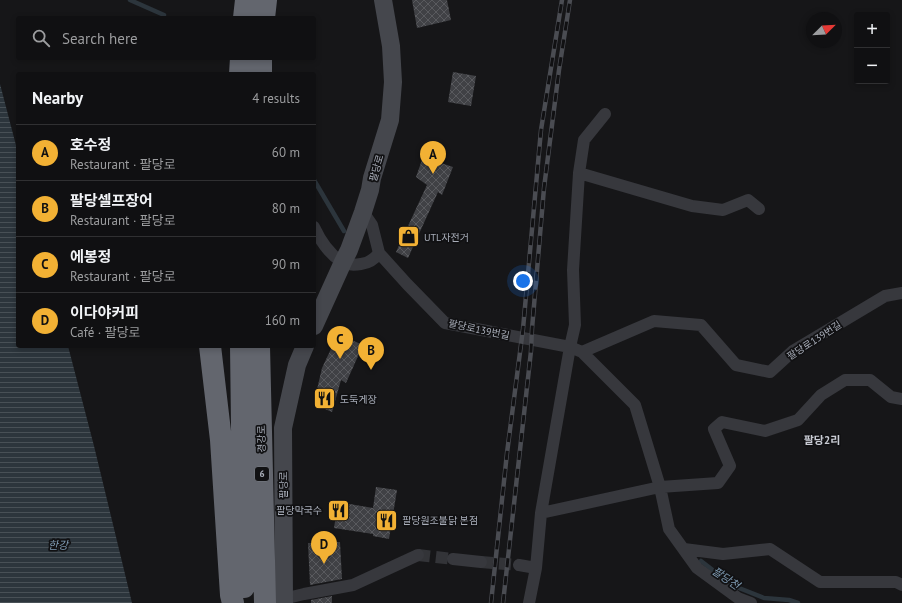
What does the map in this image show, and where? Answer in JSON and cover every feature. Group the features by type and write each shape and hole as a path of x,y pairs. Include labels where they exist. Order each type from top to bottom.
{"highway":[{"path":"244,16 246,0"},
{"path":"264,16 266,0"},
{"path":"240,72 241,60"},
{"path":"261,60 261,72"},
{"path":"210,348 221,440 231,595 233,603"},
{"name":"경강로","path":"240,348 245,603"},
{"name":"경강로","path":"259,348 277,602"}],"street":[{"name":"팔당로","path":"316,322 346,256 361,218 390,120 393,82 391,46 383,0"},
{"path":"529,603 536,568 541,513 575,325 573,270 579,173 584,140 605,114"},
{"path":"579,173 692,206 723,210 748,200 759,209"},
{"path":"316,231 321,241 330,252 346,256 351,264 369,262 379,253 372,225 361,218"},
{"name":"팔당로139번길","path":"379,253 445,323 570,347 582,352 635,405 660,487 669,529 697,568 738,598 751,603"},
{"name":"팔당로139번길","path":"582,352 654,321 702,325 736,365 770,372 794,351 885,296 902,293"},
{"name":"팔당로","path":"277,602 283,428 297,365 304,348"},
{"path":"541,513 660,487 718,483 730,466 714,428 722,422 765,431 798,420 821,395 844,380 870,380 891,397 902,399"},
{"path":"684,549 723,554 770,548 820,582 896,582 902,585"},
{"path":"277,602 304,594 353,585 418,554"},
{"path":"452,558 481,562"},
{"path":"519,565 536,568"}],"water":[{"name":"한강","path":"0,84 16,145 16,348 69,348 132,603 0,603"}],"building":[{"path":"412,0 447,0 451,20 417,28"},
{"path":"453,72 476,76 471,106 448,102"},
{"path":"423,157 453,167 442,195 438,192 408,258 396,252 427,185 416,177"},
{"path":"338,334 363,345 346,383 341,380 332,412 320,407 315,398 322,368"},
{"path":"376,487 397,490 389,539 373,536 373,534 334,528 338,502 373,508"},
{"path":"340,542 342,579 310,585 308,543"},
{"path":"332,596 332,603 311,603 311,600"}],"waterway":[{"name":"팔당천","path":"130,0 164,15"},
{"name":"팔당천","path":"316,183 344,231"},
{"name":"팔당천","path":"701,561 727,581 739,588 764,598 789,600 798,603"}],"tunnel":[{"path":"418,555 453,559"},
{"path":"481,562 519,565"}],"railway":[{"path":"491,603 507,453 523,329 541,130 562,0"},
{"path":"503,603 531,351 544,188 559,70 570,0"}],"place":[{"name":"호수정","path":"433,174"},
{"name":"UTL자전거","path":"408,237"},
{"name":"에봉정","path":"340,359"},
{"name":"팔당셀프장어","path":"371,370"},
{"name":"도둑게장","path":"325,399"},
{"name":"팔당막국수","path":"338,510"},
{"name":"팔당원조불닭 본점","path":"386,520"},
{"name":"이다야커피","path":"324,564"}],"district":[{"name":"팔당2리","path":"822,440"}]}
